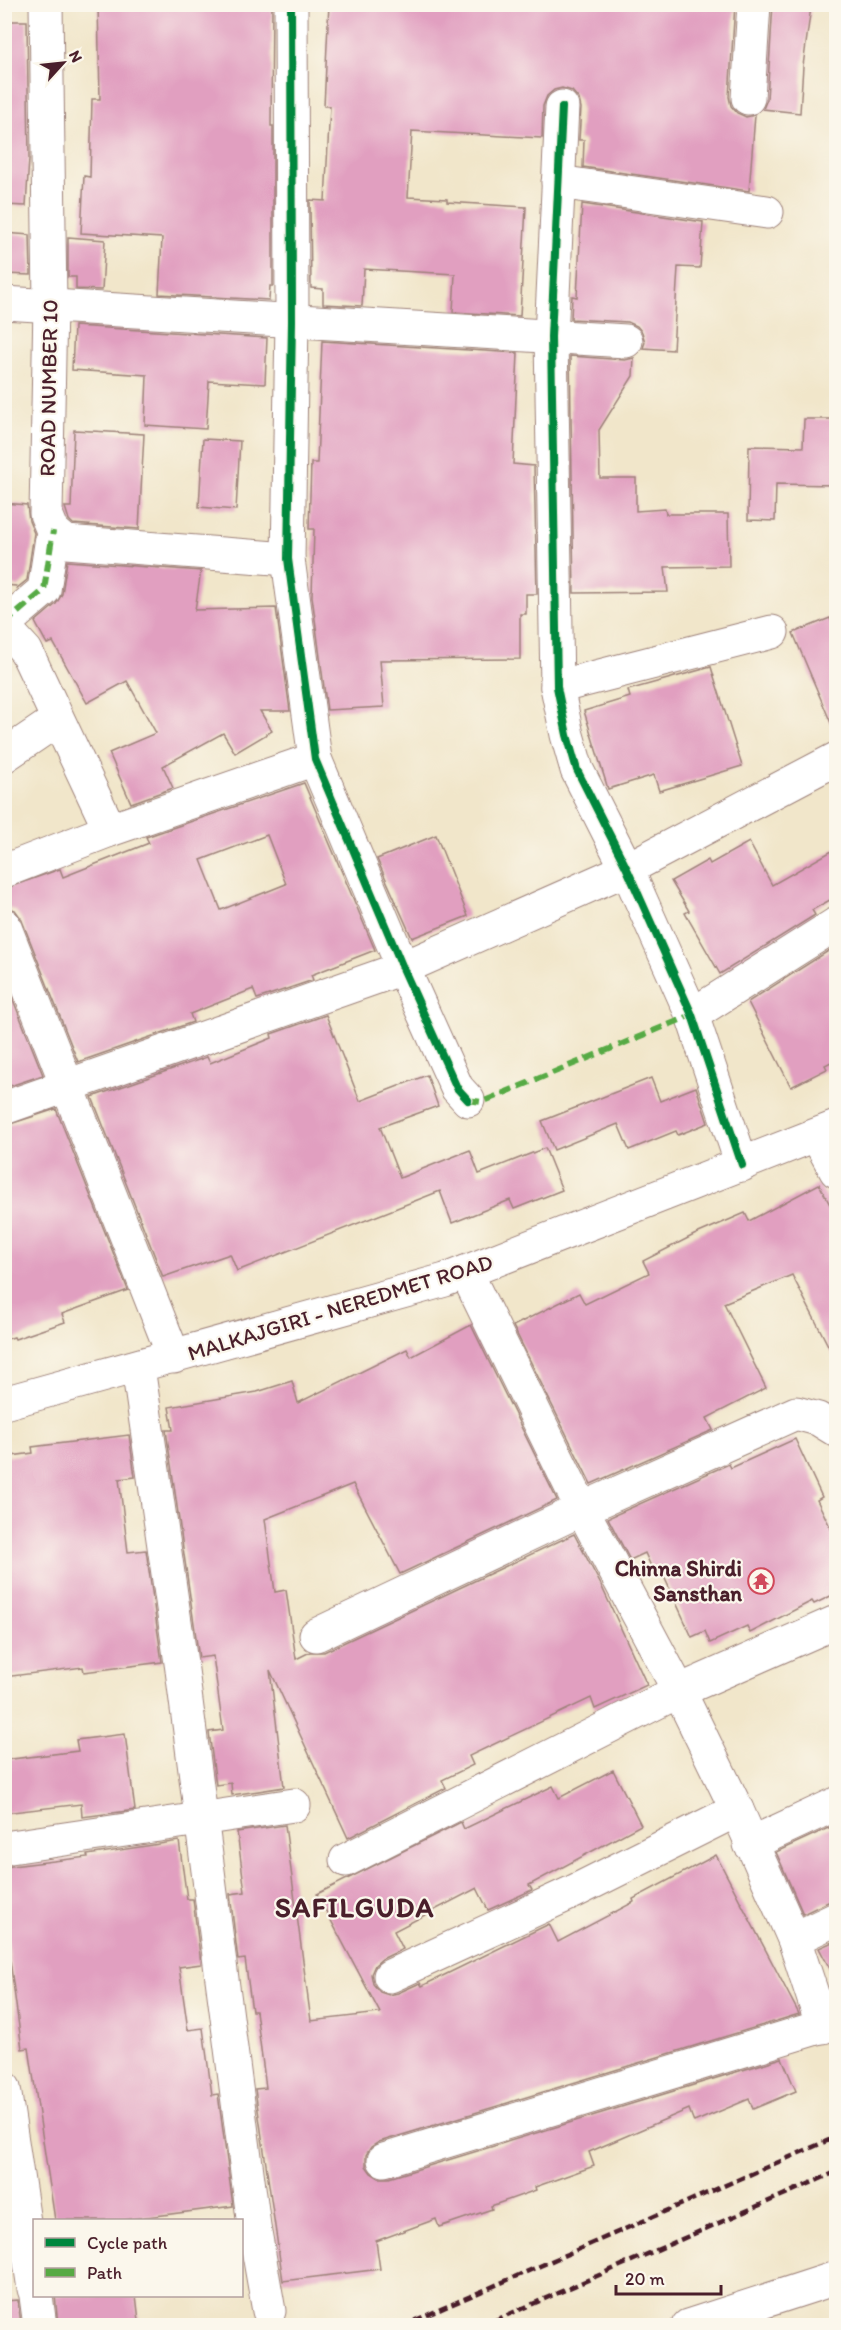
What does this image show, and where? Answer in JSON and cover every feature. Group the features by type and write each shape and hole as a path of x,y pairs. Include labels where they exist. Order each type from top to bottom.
{"street":[{"name":"ROAD NUMBER 10","path":"46,4 50,304 46,514 53,531"},
{"path":"291,4 292,321 288,559 315,759 403,968 457,1088 468,1100"},
{"path":"748,98 754,4"},
{"path":"562,107 550,337 557,687 577,770 627,870 692,1015 742,1165"},
{"path":"558,182 767,212"},
{"path":"4,303 50,304 626,341"},
{"path":"53,531 66,542 288,559"},
{"path":"53,531 44,590 4,625 26,651 110,830"},
{"path":"557,687 772,632"},
{"path":"4,756 57,720"},
{"path":"4,871 110,830 315,759"},
{"path":"4,1108 403,968 627,870 837,759"},
{"path":"692,1015 837,924"},
{"path":"4,925 174,1357"},
{"path":"827,1131 837,1171"},
{"name":"MALKAJGIRI - NEREDMET ROAD","path":"4,1403 174,1357 466,1272 827,1131"},
{"path":"384,2160 830,2025 737,1810 679,1691 582,1509 466,1272"},
{"path":"138,1367 182,1670 248,2227 269,2311"},
{"path":"316,1635 582,1509 796,1413 818,1419 837,1430"},
{"path":"346,1860 679,1691 837,1622"},
{"path":"750,1844 837,1804"},
{"path":"4,1848 294,1805"},
{"path":"390,1976 573,1892 737,1810"},
{"path":"794,1939 837,1919"},
{"path":"4,2088 26,2269"},
{"path":"688,2325 837,2278"},
{"path":"36,2297 40,2325"}],"building":[{"path":"98,4 272,4 273,286 270,286 269,300 159,294 162,238 81,233 84,176 90,177 92,99 100,99"},
{"path":"329,4 735,4 729,97 731,106 737,113 746,117 755,115 749,191 583,167 584,140 579,140 581,108 579,99 572,91 562,88 554,90 547,96 543,106 542,138 412,131 408,197 526,207 520,316 453,312 455,274 364,269 362,306 323,304 323,289 311,288 310,200 325,201 330,106 324,106"},
{"path":"773,4 811,7 803,66 800,113 763,109 767,99"},
{"path":"4,21 27,21 29,159 26,206 4,205"},
{"path":"582,204 703,222 700,268 678,267 673,350 643,348 645,342 642,332 637,326 628,322 571,319 572,296 577,297"},
{"path":"4,233 30,235 31,275 4,274"},
{"path":"68,237 105,240 102,290 76,289 76,277 68,277"},
{"path":"74,326 267,338 265,384 209,381 206,429 145,425 147,375 72,370"},
{"path":"322,341 518,353 513,464 534,466 537,594 526,594 526,614 520,614 520,659 380,660 384,707 327,710 312,596 314,529 309,529 311,463 317,463"},
{"path":"570,356 625,360 634,358 633,376 599,430 600,478 636,478 636,511 665,509 666,514 728,514 729,566 665,567 668,592 574,593"},
{"path":"804,419 837,419 837,485 776,484 775,521 748,520 749,446 803,447"},
{"path":"74,430 144,434 139,529 73,524 69,520 65,507 71,507"},
{"path":"203,439 240,441 236,510 199,507"},
{"path":"4,503 27,505 29,521 34,533 27,580 17,588 4,585"},
{"path":"67,561 201,571 195,610 276,608 290,711 260,711 272,731 235,753 223,733 163,766 173,788 131,803 109,753 156,733 127,681 87,703 53,642 47,644 35,622 56,604 62,594"},
{"path":"830,618 837,634 836,735 793,633"},
{"path":"711,667 742,766 659,791 654,775 608,789 584,711 630,697 628,690"},
{"path":"304,783 375,950 311,975 313,980 257,999 253,989 190,1014 193,1022 78,1062 21,918 15,910 4,907 4,889 60,869 63,877 149,843 146,837","holes":["267,835 286,884 221,910 201,860"]},
{"path":"436,835 468,916 412,938 377,859"},
{"path":"749,842 772,885 837,848 837,896 812,910 815,915 720,974 685,913 689,911 671,881 708,860 710,864"},
{"path":"833,948 837,953 837,1059 825,1065 827,1069 791,1087 748,1002"},
{"path":"4,977 43,1075 4,1088"},
{"path":"326,1015 360,1101 427,1075 438,1106 380,1127 400,1178 470,1150 479,1174 545,1148 562,1190 514,1209 510,1200 452,1223 440,1191 237,1271 230,1254 163,1277 92,1097 207,1057 210,1063 272,1038 271,1034"},
{"path":"651,1078 660,1101 696,1087 708,1123 678,1135 676,1131 629,1150 618,1124 554,1150 542,1121"},
{"path":"56,1109 128,1290 62,1314 65,1322 15,1339 14,1337 4,1340 4,1126"},
{"path":"819,1184 837,1218 837,1363 792,1275 724,1303 766,1388 707,1418 713,1430 591,1484 513,1326 579,1293 585,1304 649,1273 643,1261 694,1235 745,1213 749,1221"},
{"path":"471,1325 557,1500 400,1574 353,1484 265,1519 275,1592 286,1590 296,1659 310,1652 324,1652 574,1534 601,1585 647,1685 595,1709 591,1698 469,1756 473,1765 442,1780 446,1788 348,1838 270,1670 284,1787 232,1795 231,1783 216,1785 209,1732 223,1730 213,1656 199,1658 166,1430 173,1430 169,1407 257,1392 292,1381 298,1403 407,1349 411,1357"},
{"path":"129,1435 135,1477 119,1479 128,1552 146,1550 162,1662 84,1672 83,1667 4,1677 4,1457 33,1453 32,1447"},
{"path":"795,1439 822,1497 817,1500 837,1541 837,1593 814,1604 812,1601 750,1633 747,1626 710,1643 705,1631 692,1637 660,1568 653,1571 645,1553 630,1560 608,1518 729,1464 731,1468"},
{"path":"125,1734 135,1810 82,1817 81,1804 4,1813 4,1760 78,1751 76,1740"},
{"path":"613,1770 641,1825 529,1885 532,1890 488,1910 477,1888 394,1931 403,1949 375,1965 371,1974 373,1984 380,1992 389,1995 420,1983 422,1986 549,1924 558,1942 716,1855 799,2014 379,2142 371,2147 366,2155 366,2166 379,2178 389,2178 782,2058 796,2091 753,2109 749,2099 694,2122 689,2109 589,2152 594,2166 535,2187 536,2190 491,2206 492,2209 439,2227 436,2219 376,2241 380,2269 283,2281 255,2089 266,2088 256,2011 252,2011 245,1959 238,1960 230,1894 245,1892 237,1832 285,1825 311,2021 380,2013 317,1894 461,1822 464,1829 553,1786 559,1798"},
{"path":"837,1824 837,1900 803,1914 776,1852"},
{"path":"179,1841 187,1899 193,1899 201,1964 179,1967 188,2030 203,2028 212,2095 218,2094 233,2206 132,2219 55,2219 29,2048 22,2049 4,1916 4,1867 88,1857 87,1855"},
{"path":"837,1940 837,1982 819,1948"},
{"path":"55,2297 136,2297 139,2321 104,2325 58,2325"},
{"path":"18,2300 21,2325 4,2325 4,2301"}],"railway":[{"path":"402,2326 836,2137"},
{"path":"482,2326 836,2172"}],"marked path":[{"path":"4,624 44,590 53,531"},
{"path":"468,1100 482,1102 692,1015"}],"cycle path":[{"path":"291,4 292,321 288,559 315,759 403,968 457,1088 468,1100"},
{"path":"562,107 551,337 557,687 577,770 627,869 692,1015 742,1165"}],"place":[{"name":"Chinna Shirdi Sansthan","path":"761,1581"}],"district":[{"name":"SAFILGUDA","path":"355,1907"}]}
